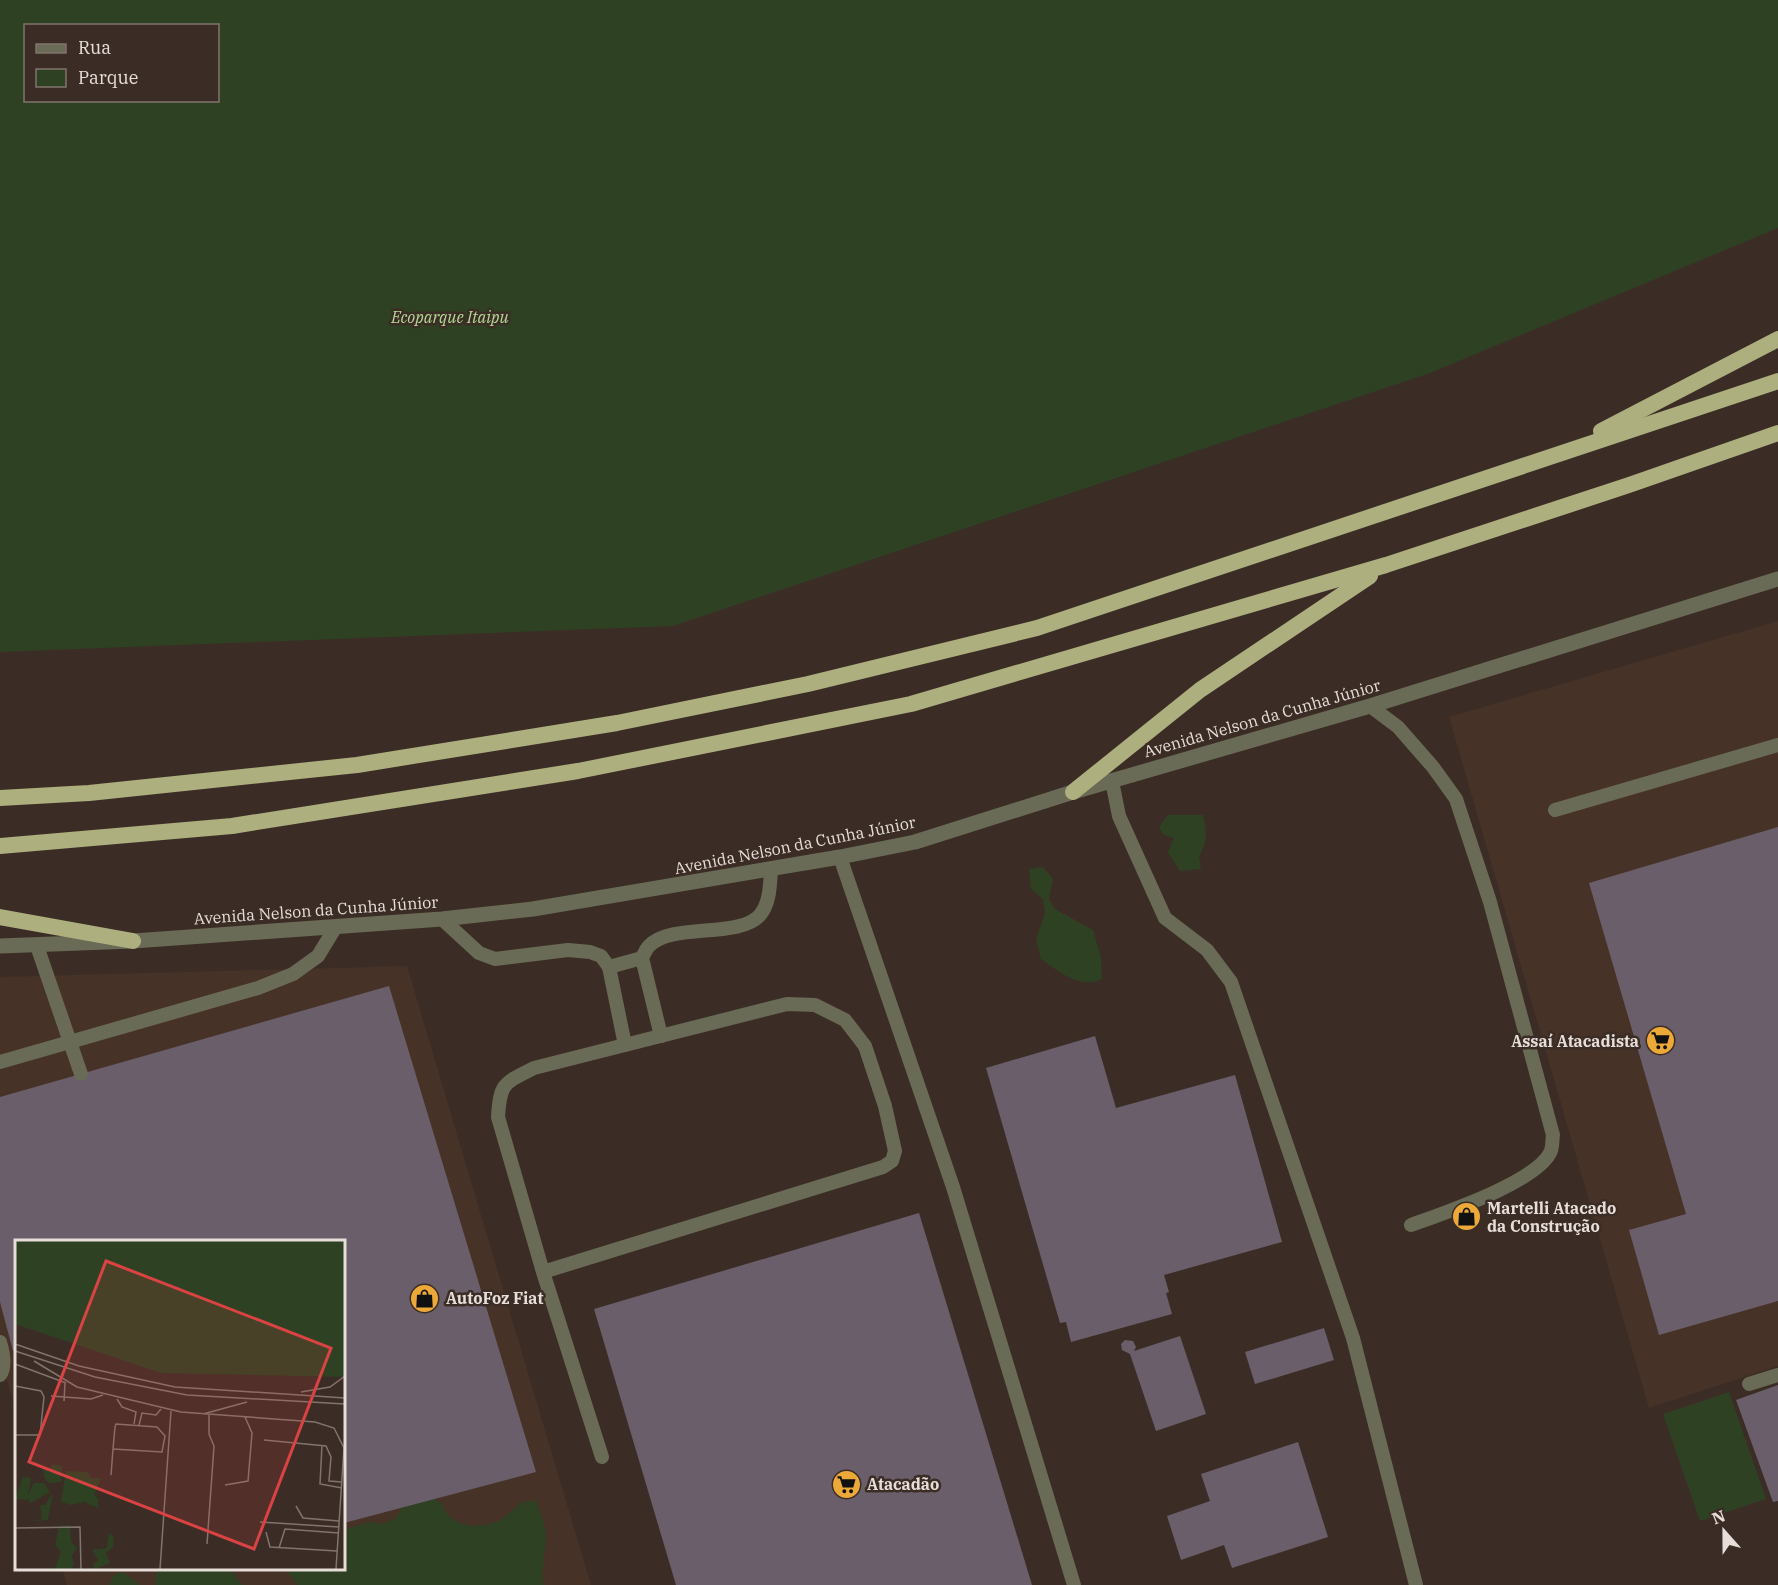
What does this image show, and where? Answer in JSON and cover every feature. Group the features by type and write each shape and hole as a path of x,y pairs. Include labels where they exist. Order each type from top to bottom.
{"highway":[{"path":"1555,454 1778,339"},
{"path":"0,798 89,793 357,765 617,723 808,684 1037,628 1778,381"},
{"path":"0,846 232,826 578,771 911,704 1386,565 1778,433"},
{"path":"1073,792 1200,690 1386,565"},
{"path":"0,917 133,941"}],"street":[{"name":"Avenida Nelson da Cunha Júnior","path":"0,946 133,941 335,928 533,909 771,870 915,842 1073,792 1370,706 1778,579"}],"lane":[{"path":"1370,706 1398,727 1433,767 1456,799 1490,902 1553,1135 1551,1152 1540,1165 1490,1195 1411,1225"},
{"path":"1555,810 1778,745"},
{"path":"1112,781 1119,816 1165,918 1207,950 1231,982 1353,1338 1416,1585"},
{"path":"840,857 953,1187 1074,1585"},
{"path":"661,1036 642,958 648,946 670,936 747,924 760,915 768,899 771,870"},
{"path":"442,919 479,953 495,959 568,950 590,952 601,956 609,967 625,1045"},
{"path":"0,1062 258,988 293,974 318,956 335,928"},
{"path":"37,946 72,1042 81,1074"},
{"path":"609,967 642,958"},
{"path":"543,1272 883,1167 892,1161 894,1150 885,1106 866,1046 844,1020 815,1005 787,1004 534,1068 509,1081 499,1094 498,1117 543,1272 602,1457"},
{"path":"0,1342 3,1351 3,1371 0,1375"},
{"path":"1749,1384 1778,1375"}],"shaded area":[{"name":"Assaí Atacadista","path":"1778,621 1778,1366 1649,1408 1449,717"},
{"name":"AutoFoz Fiat","path":"407,966 591,1585 67,1585 62,1570 345,1570 345,1240 15,1240 15,1408 0,1355 0,977"}],"green space":[{"name":"Ecoparque Itaipu","path":"0,0 1778,0 1778,228 1430,373 673,626 0,652"},
{"path":"1168,815 1203,815 1206,836 1199,856 1201,869 1180,871 1168,852 1174,838 1164,835 1159,827"},
{"path":"1043,867 1053,879 1049,899 1055,909 1093,930 1101,958 1102,979 1094,982 1078,981 1062,974 1041,959 1036,939 1045,913 1043,899 1031,889 1029,869"},
{"path":"1729,1392 1766,1499 1700,1521 1663,1414"},
{"path":"430,1495 441,1503 448,1515 459,1523 472,1526 487,1525 501,1520 522,1502 536,1500 546,1537 544,1585 297,1585 286,1570 345,1570 345,1530 369,1522 382,1524 395,1519 404,1505"},
{"path":"156,1570 232,1570 243,1585 155,1585"},
{"path":"120,1572 139,1585 109,1585 113,1576"}],"building":[{"path":"1778,827 1778,1301 1659,1335 1629,1230 1686,1214 1589,883"},
{"name":"AutoFoz Fiat","path":"389,986 536,1472 345,1523 345,1240 15,1240 15,1350 13,1351 0,1302 0,1097"},
{"path":"1095,1036 1116,1108 1235,1075 1282,1242 1164,1275 1172,1314 1071,1342 1066,1322 1060,1323 986,1068"},
{"path":"919,1213 1032,1585 676,1585 594,1309"},
{"path":"1324,1328 1334,1360 1255,1384 1245,1352"},
{"path":"1180,1336 1206,1414 1156,1431 1130,1354 1122,1350 1121,1344 1125,1340 1133,1341 1136,1347 1134,1351"},
{"path":"1778,1385 1778,1501 1773,1502 1736,1400"},
{"path":"1298,1442 1328,1537 1232,1568 1224,1545 1181,1560 1167,1516 1210,1501 1201,1474"}],"place":[{"name":"Assaí Atacadista","path":"1660,1041"},
{"name":"Martelli Atacado da Construção","path":"1466,1217"},
{"name":"AutoFoz Fiat","path":"425,1298"},
{"name":"Atacadão","path":"846,1484"}]}
